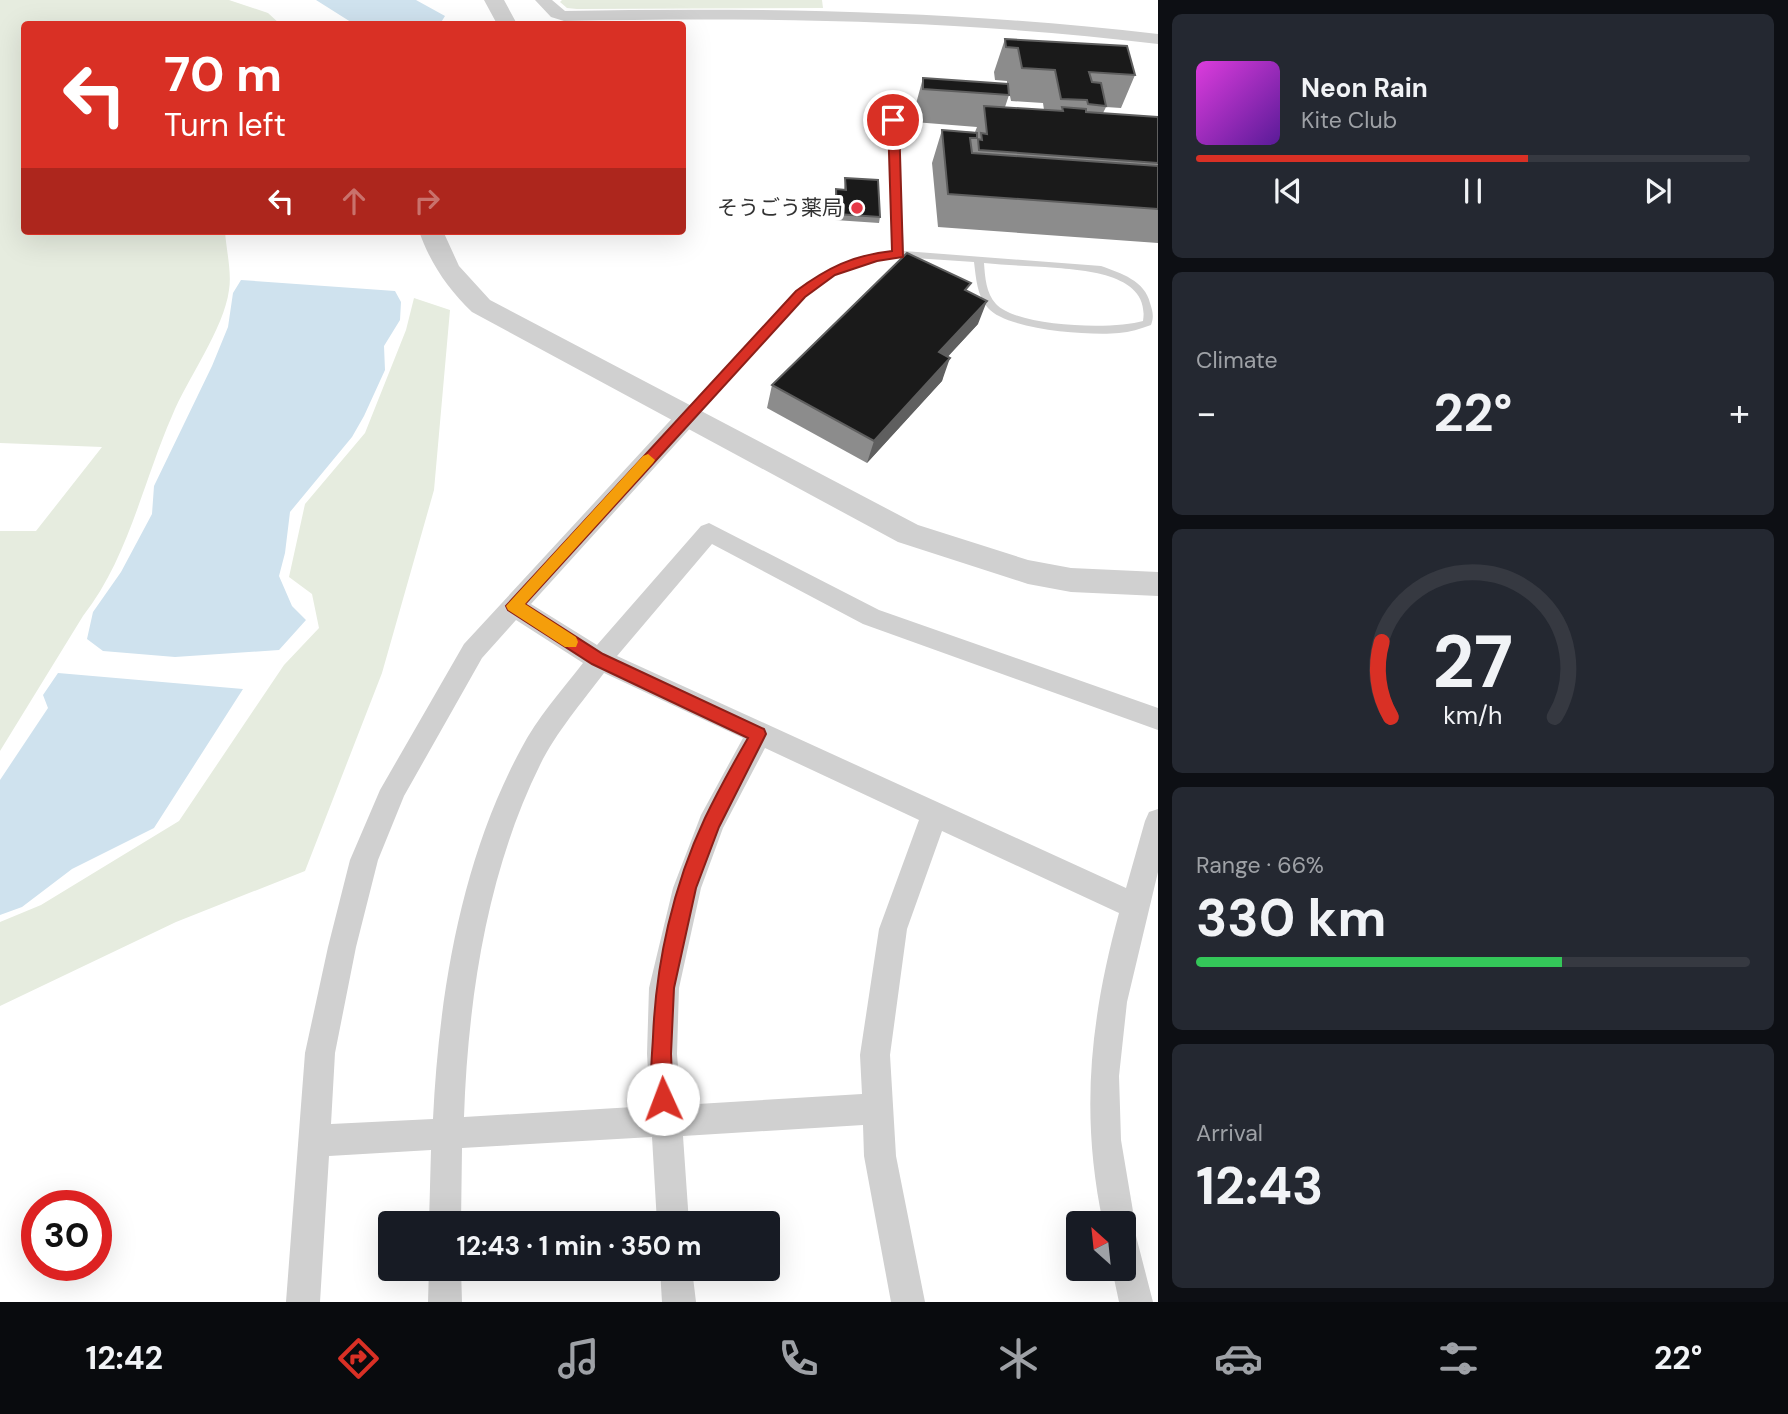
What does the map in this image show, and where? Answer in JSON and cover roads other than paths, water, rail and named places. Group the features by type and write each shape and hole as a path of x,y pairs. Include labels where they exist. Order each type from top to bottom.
{"street":[{"path":"494,0 505,21"},
{"path":"543,0 557,14 564,16 655,14 948,20 1158,38"},
{"path":"433,235 447,269 461,288 481,306 686,418 908,534 1028,572 1071,580 1158,584"},
{"path":"303,1302 320,1054 342,947 364,860 393,790 473,651 686,418"},
{"path":"445,1211 446,1131 456,1023 467,950 484,877 529,759 597,659 709,532 871,617 1158,719"},
{"path":"514,606 597,659 1135,906"},
{"path":"672,1211 664,1121 664,988 687,888 711,824 758,734"},
{"path":"908,1302 880,1157 875,1055 893,929 934,816"},
{"path":"1116,1211 1104,1112 1107,1048 1116,981 1158,821"},
{"path":"315,1140 876,1109"},
{"path":"445,1281 445,1302"},
{"path":"677,1281 679,1302"},
{"path":"1131,1281 1136,1302"}],"lane":[{"path":"893,120 898,254"},
{"path":"686,418 801,294 831,272 858,262 898,254 1098,268 1110,271 1143,293 1149,317 1147,323 1138,327 1106,329 1018,321 1006,317 988,302 982,292 979,260"}],"water":[{"path":"316,0 416,0 445,16 442,21 349,21"},
{"path":"241,280 395,291 401,302 400,320 384,346 385,370 364,416 352,437 290,512 279,576 292,606 306,620 279,650 175,657 103,651 87,639 93,612 121,572 152,514 154,486 212,366 228,327 233,293"},
{"path":"58,673 243,689 154,828 72,869 22,907 0,915 0,780 48,708 43,695"}],"place":[{"name":"そうごう薬局","path":"857,208"}]}
